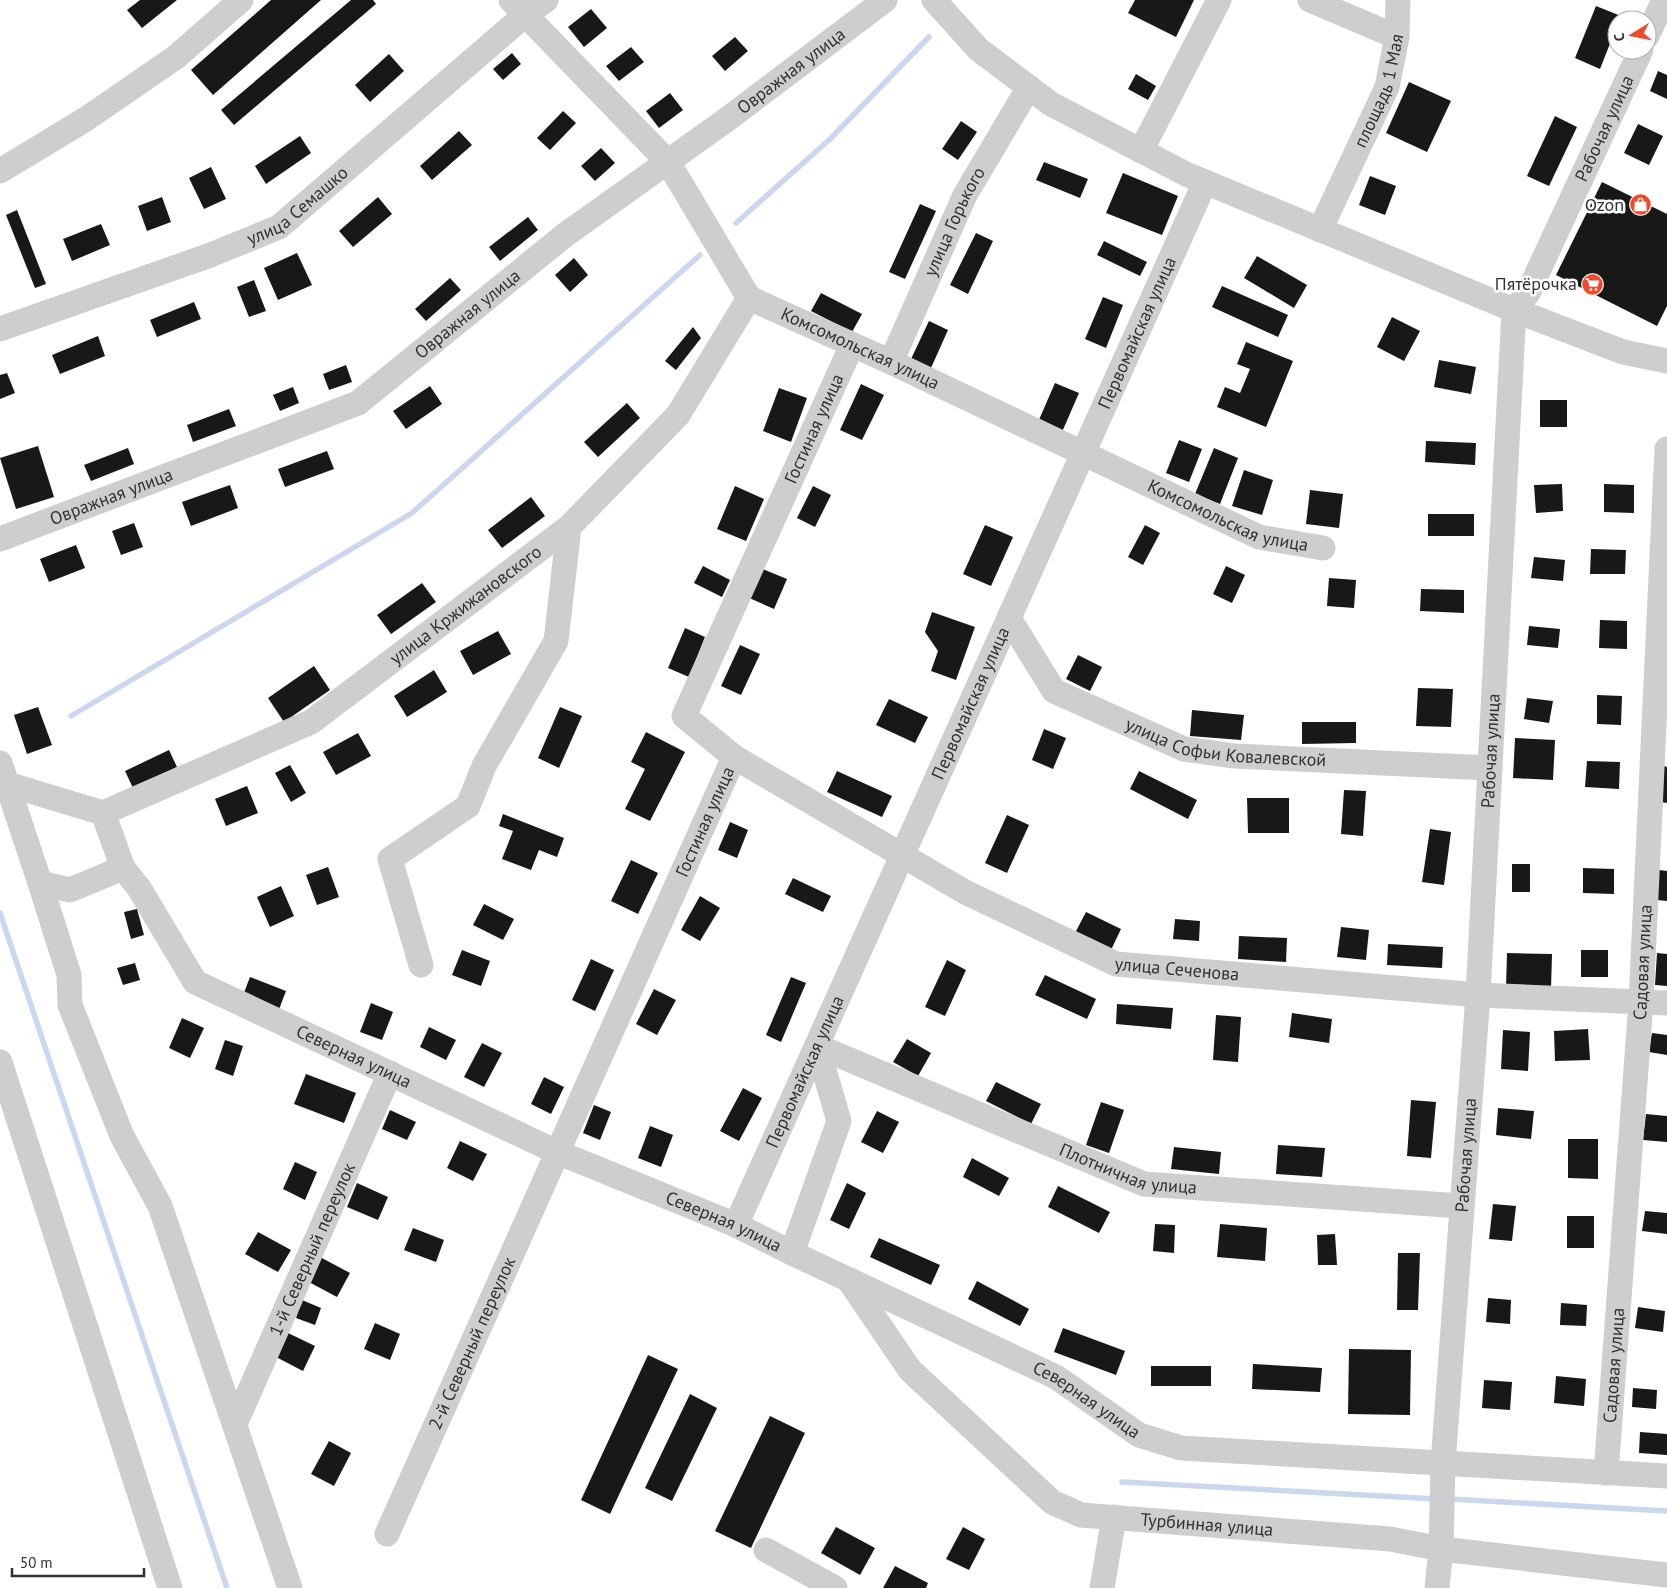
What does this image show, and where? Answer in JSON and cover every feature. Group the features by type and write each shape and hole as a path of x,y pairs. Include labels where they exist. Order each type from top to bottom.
{"street":[{"path":"0,171 86,119 176,56 241,0"},
{"name":"улица Семашко","path":"0,329 208,256 279,227 518,7 546,0"},
{"name":"Овражная улица","path":"0,539 358,404 565,235 729,118 885,0"},
{"path":"934,0 978,49 1051,104 1186,174 1514,310 1623,352 1667,361"},
{"path":"1142,151 1219,0"},
{"name":"площадь 1 Мая","path":"1310,0 1397,37 1387,87 1320,230"},
{"path":"1397,37 1398,0"},
{"path":"1657,15 1664,0"},
{"path":"518,7 668,162 748,298"},
{"name":"Рабочая улица","path":"1437,1588 1461,1206 1478,995 1514,310 1528,293 1635,60"},
{"name":"улица Горького","path":"891,362 965,195 1029,87"},
{"name":"Первомайская улица","path":"736,1225 1205,182"},
{"name":"Комсомольская улица","path":"748,298 891,362 1259,537 1324,548"},
{"name":"улица Кржижановского","path":"103,813 311,722 569,527 678,415 748,298"},
{"name":"Гостиная улица","path":"557,1152 734,757 684,716 852,345"},
{"name":"Садовая улица","path":"1606,1473 1641,1002 1667,448"},
{"path":"421,965 390,859 468,806 484,766 556,641 569,527"},
{"name":"улица Софьи Ковалевской","path":"1009,618 1054,691 1184,749 1234,756 1490,768"},
{"name":"улица Сеченова","path":"734,757 965,892 1116,964 1478,995 1667,1003"},
{"path":"3,773 103,813"},
{"path":"3,773 69,975 70,1005 122,1136 160,1206 290,1588"},
{"name":"Северная улица","path":"103,813 123,868 140,888 194,982 557,1152 736,1225 792,1254 1056,1376 1139,1435 1181,1448 1443,1472 1606,1473 1667,1476"},
{"path":"40,883 70,890 123,868"},
{"path":"792,1254 839,1121 817,1046"},
{"name":"Плотничная улица","path":"817,1046 1144,1184 1461,1206"},
{"path":"0,1062 170,1588"},
{"name":"1-й Северный переулок","path":"235,1424 390,1073"},
{"name":"2-й Северный переулок","path":"387,1534 557,1152"},
{"name":"Турбинная улица","path":"848,1279 910,1370 1052,1502 1081,1515 1390,1539 1441,1538 1667,1575"},
{"path":"1102,1588 1114,1517"},
{"path":"766,1550 835,1588"}],"building":[{"path":"140,0 177,0 142,28 127,10"},
{"path":"271,0 321,0 213,95 191,70"},
{"path":"351,0 373,0 376,4 234,125 221,110"},
{"path":"1135,0 1194,0 1176,37 1128,13"},
{"path":"1596,6 1607,10 1607,51 1600,69 1575,58"},
{"path":"591,9 607,28 584,47 568,27"},
{"path":"735,37 748,51 725,71 712,56"},
{"path":"631,47 644,62 619,81 606,66"},
{"path":"512,53 521,64 503,80 493,69"},
{"path":"389,54 404,71 370,102 355,85"},
{"path":"1658,71 1667,75 1667,99 1650,91"},
{"path":"1136,74 1156,86 1148,100 1128,89"},
{"path":"1409,82 1451,101 1427,152 1386,133"},
{"path":"670,93 683,110 659,128 646,111"},
{"path":"563,111 576,123 550,150 537,138"},
{"path":"1555,116 1577,127 1549,186 1527,176"},
{"path":"961,121 977,132 958,160 942,149"},
{"path":"1638,124 1663,136 1649,165 1624,153"},
{"path":"459,131 472,145 432,180 420,166"},
{"path":"300,136 311,153 266,184 255,166"},
{"path":"601,148 615,163 595,181 581,166"},
{"path":"1044,162 1088,179 1080,198 1036,180"},
{"path":"211,167 226,199 204,209 189,178"},
{"path":"1123,173 1178,196 1162,235 1106,213"},
{"path":"1370,176 1396,186 1385,215 1359,205"},
{"path":"1602,182 1667,214 1667,306 1657,326 1556,275"},
{"path":"162,197 171,222 147,231 138,206"},
{"path":"378,197 392,214 353,247 339,231"},
{"path":"920,204 936,211 905,279 889,272"},
{"path":"17,210 46,284 35,288 6,215"},
{"path":"528,217 538,230 500,261 489,247"},
{"path":"101,224 110,245 72,261 63,239"},
{"path":"976,233 993,241 968,294 950,285"},
{"path":"1104,241 1147,262 1140,276 1097,255"},
{"path":"297,253 312,285 278,300 264,268"},
{"path":"1257,256 1307,285 1294,308 1244,278"},
{"path":"574,258 588,275 570,292 555,275"},
{"path":"450,278 461,290 426,321 415,309"},
{"path":"254,280 266,311 249,317 237,287"},
{"path":"1222,286 1288,315 1278,337 1212,307"},
{"path":"821,293 862,314 852,332 811,311"},
{"path":"1103,297 1123,305 1106,348 1085,339"},
{"path":"194,302 201,319 157,337 150,320"},
{"path":"1392,317 1420,331 1404,361 1377,347"},
{"path":"929,321 948,330 931,368 911,359"},
{"path":"693,327 701,338 676,370 665,361"},
{"path":"98,336 105,356 60,374 52,355"},
{"path":"1246,342 1293,361 1266,427 1217,407 1225,387 1240,393 1250,369 1237,364"},
{"path":"1439,360 1476,367 1471,394 1434,387"},
{"path":"346,365 352,382 329,390 323,374"},
{"path":"7,373 15,393 0,399 0,375"},
{"path":"1055,383 1079,393 1062,432 1038,422"},
{"path":"861,384 884,395 862,440 840,430"},
{"path":"430,386 442,404 406,429 393,411"},
{"path":"293,387 299,403 280,411 273,395"},
{"path":"779,388 807,398 791,442 763,431"},
{"path":"1540,400 1567,400 1567,427 1540,427"},
{"path":"627,403 640,418 598,457 584,442"},
{"path":"229,409 236,426 193,442 187,425"},
{"path":"1179,440 1202,449 1189,482 1166,473"},
{"path":"1426,441 1476,443 1475,465 1425,462"},
{"path":"38,446 54,497 16,509 0,458"},
{"path":"128,448 134,464 91,481 84,465"},
{"path":"1214,448 1238,458 1220,504 1195,494"},
{"path":"327,451 334,469 285,487 278,469"},
{"path":"1244,470 1273,480 1262,515 1232,506"},
{"path":"1562,484 1563,511 1536,513 1534,485"},
{"path":"1604,484 1634,485 1634,513 1604,512"},
{"path":"230,485 238,508 191,526 182,502"},
{"path":"735,486 764,499 746,541 717,529"},
{"path":"813,486 831,495 815,527 797,518"},
{"path":"1310,490 1343,494 1339,528 1306,524"},
{"path":"531,497 545,516 502,548 488,530"},
{"path":"1428,514 1474,514 1474,536 1428,536"},
{"path":"134,523 143,547 121,555 112,531"},
{"path":"985,525 1013,537 991,586 963,574"},
{"path":"1145,525 1160,533 1143,565 1128,557"},
{"path":"76,545 85,568 49,582 40,559"},
{"path":"1591,549 1626,550 1625,574 1590,574"},
{"path":"1534,557 1565,560 1563,581 1531,578"},
{"path":"703,566 730,580 722,597 694,583"},
{"path":"1226,566 1245,575 1232,603 1213,594"},
{"path":"760,568 787,579 774,609 747,597"},
{"path":"1329,578 1356,580 1354,608 1327,606"},
{"path":"422,583 436,602 391,634 377,615"},
{"path":"1421,589 1464,590 1464,613 1420,611"},
{"path":"932,612 975,627 956,680 931,671 938,651 925,632"},
{"path":"1600,620 1627,621 1627,649 1599,648"},
{"path":"1529,626 1560,629 1558,648 1527,645"},
{"path":"685,628 705,637 689,677 668,668"},
{"path":"498,631 511,654 473,675 460,651"},
{"path":"740,645 760,654 741,695 721,686"},
{"path":"1078,655 1102,667 1090,691 1066,679"},
{"path":"314,666 330,690 284,722 268,698"},
{"path":"434,670 447,692 407,717 394,696"},
{"path":"1418,688 1453,689 1451,727 1416,726"},
{"path":"1597,695 1622,696 1621,725 1597,724"},
{"path":"1527,698 1553,701 1549,723 1524,719"},
{"path":"889,699 928,717 915,743 876,725"},
{"path":"38,707 52,745 27,754 14,715"},
{"path":"560,707 582,716 559,768 538,758"},
{"path":"1192,710 1244,715 1241,740 1190,736"},
{"path":"1302,722 1356,722 1356,743 1302,744"},
{"path":"1044,729 1066,738 1053,769 1032,760"},
{"path":"646,732 685,752 650,821 625,809 645,769 631,762"},
{"path":"358,733 371,756 336,775 323,752"},
{"path":"1515,738 1555,740 1553,780 1513,778"},
{"path":"169,750 177,767 133,788 125,771"},
{"path":"1587,761 1620,762 1619,789 1585,787"},
{"path":"290,765 306,793 291,802 275,773"},
{"path":"1664,766 1667,767 1667,803 1661,802"},
{"path":"837,771 892,796 882,817 827,792"},
{"path":"1139,771 1197,800 1188,819 1130,789"},
{"path":"247,786 258,813 226,826 215,799"},
{"path":"1344,790 1366,791 1363,836 1341,834"},
{"path":"1247,798 1289,798 1289,833 1248,833"},
{"path":"503,814 564,838 557,857 539,850 531,870 502,859 513,831 499,826"},
{"path":"1007,815 1029,825 1007,873 985,863"},
{"path":"730,822 748,830 737,858 718,850"},
{"path":"1430,829 1451,832 1444,885 1422,882"},
{"path":"631,860 658,873 638,914 611,901"},
{"path":"1512,864 1530,864 1530,892 1512,892"},
{"path":"328,867 339,897 317,905 306,875"},
{"path":"1583,868 1614,869 1614,894 1583,893"},
{"path":"1659,870 1667,871 1667,901 1657,900"},
{"path":"793,878 831,896 823,912 785,894"},
{"path":"281,886 294,916 270,927 257,897"},
{"path":"700,896 720,908 700,941 681,930"},
{"path":"484,904 514,919 503,940 473,925"},
{"path":"137,909 144,935 131,939 124,912"},
{"path":"1086,912 1121,929 1111,950 1075,933"},
{"path":"1175,919 1200,921 1199,941 1173,939"},
{"path":"1341,927 1369,930 1366,960 1337,957"},
{"path":"1239,936 1287,938 1286,962 1238,959"},
{"path":"1388,944 1443,947 1442,968 1387,965"},
{"path":"462,950 490,961 481,986 452,975"},
{"path":"1581,950 1608,950 1608,977 1581,977"},
{"path":"1507,953 1552,954 1551,989 1506,988"},
{"path":"1657,953 1667,954 1667,986 1655,985"},
{"path":"591,959 614,970 595,1011 572,1000"},
{"path":"947,960 966,970 945,1016 925,1007"},
{"path":"135,963 140,980 123,985 117,968"},
{"path":"1045,975 1096,999 1087,1019 1035,995"},
{"path":"250,977 286,991 278,1012 242,998"},
{"path":"791,977 806,983 781,1042 766,1035"},
{"path":"654,989 676,1000 657,1035 636,1024"},
{"path":"371,1003 393,1012 382,1040 360,1032"},
{"path":"1117,1004 1173,1008 1171,1029 1116,1024"},
{"path":"1292,1013 1332,1019 1329,1043 1289,1037"},
{"path":"1216,1015 1241,1017 1238,1062 1213,1060"},
{"path":"182,1018 204,1028 190,1058 169,1048"},
{"path":"429,1027 456,1040 446,1060 420,1047"},
{"path":"1588,1029 1590,1060 1555,1061 1554,1031"},
{"path":"1503,1030 1530,1032 1528,1071 1501,1069"},
{"path":"1652,1033 1667,1035 1667,1055 1649,1052"},
{"path":"907,1039 931,1053 918,1076 893,1062"},
{"path":"225,1040 243,1046 233,1076 215,1069"},
{"path":"482,1043 502,1053 484,1087 464,1077"},
{"path":"306,1074 356,1093 344,1123 294,1104"},
{"path":"544,1077 564,1087 551,1114 531,1104"},
{"path":"996,1082 1041,1104 1031,1124 986,1101"},
{"path":"743,1088 762,1098 739,1141 720,1131"},
{"path":"1411,1100 1436,1102 1431,1158 1407,1156"},
{"path":"1101,1102 1124,1110 1109,1153 1086,1145"},
{"path":"594,1105 611,1112 600,1140 583,1133"},
{"path":"1498,1108 1534,1111 1531,1139 1496,1135"},
{"path":"390,1110 416,1122 407,1140 382,1129"},
{"path":"877,1111 899,1122 883,1153 861,1142"},
{"path":"1646,1114 1667,1116 1667,1142 1643,1140"},
{"path":"650,1126 673,1135 661,1167 638,1158"},
{"path":"1568,1139 1598,1139 1598,1179 1568,1178"},
{"path":"460,1141 487,1154 473,1181 447,1168"},
{"path":"1278,1145 1325,1148 1322,1177 1276,1174"},
{"path":"1174,1147 1221,1152 1219,1174 1171,1169"},
{"path":"972,1158 1009,1178 999,1196 963,1177"},
{"path":"295,1162 317,1172 305,1200 283,1189"},
{"path":"357,1183 388,1197 378,1220 347,1207"},
{"path":"847,1183 866,1193 849,1229 830,1220"},
{"path":"1058,1186 1110,1212 1099,1233 1048,1207"},
{"path":"1493,1204 1516,1206 1512,1241 1489,1239"},
{"path":"1645,1211 1667,1213 1667,1234 1642,1231"},
{"path":"1567,1216 1594,1216 1594,1248 1567,1248"},
{"path":"1155,1224 1175,1225 1174,1253 1153,1251"},
{"path":"1220,1224 1267,1228 1265,1261 1217,1257"},
{"path":"413,1228 444,1240 436,1262 404,1250"},
{"path":"258,1232 291,1250 278,1272 245,1254"},
{"path":"1335,1234 1337,1265 1318,1265 1317,1235"},
{"path":"879,1238 940,1265 931,1285 870,1257"},
{"path":"1398,1253 1420,1253 1418,1310 1397,1310"},
{"path":"320,1257 350,1273 337,1297 307,1281"},
{"path":"977,1281 1029,1309 1020,1326 968,1299"},
{"path":"1488,1298 1511,1300 1510,1324 1486,1322"},
{"path":"302,1300 321,1308 315,1325 296,1318"},
{"path":"1561,1303 1587,1305 1586,1326 1560,1325"},
{"path":"1638,1307 1665,1311 1663,1332 1635,1328"},
{"path":"375,1323 400,1334 390,1360 364,1349"},
{"path":"1063,1328 1125,1351 1116,1375 1054,1352"},
{"path":"288,1333 315,1346 303,1371 276,1357"},
{"path":"1349,1349 1411,1350 1410,1415 1348,1414"},
{"path":"648,1355 678,1369 610,1514 581,1500"},
{"path":"1253,1364 1322,1368 1320,1392 1252,1389"},
{"path":"1151,1366 1211,1366 1211,1386 1151,1386"},
{"path":"1556,1376 1586,1379 1584,1406 1554,1403"},
{"path":"1484,1380 1512,1382 1510,1410 1482,1408"},
{"path":"1633,1388 1657,1390 1656,1409 1632,1407"},
{"path":"690,1394 717,1408 672,1501 645,1488"},
{"path":"770,1416 805,1433 751,1548 715,1531"},
{"path":"1640,1432 1667,1434 1667,1455 1639,1453"},
{"path":"329,1441 351,1453 334,1486 311,1474"},
{"path":"836,1527 875,1548 860,1575 821,1553"},
{"path":"963,1527 985,1539 969,1570 946,1559"},
{"path":"895,1566 928,1583 926,1588 883,1588"}],"waterway":[{"path":"736,223 830,139 929,37"},
{"path":"71,716 412,513 700,255"},
{"path":"0,913 227,1588"},
{"path":"1122,1482 1437,1499"},
{"path":"1449,1499 1667,1511"}],"place":[{"name":"Ozon","path":"1640,205"},
{"name":"Пятёрочка","path":"1593,284"}]}
